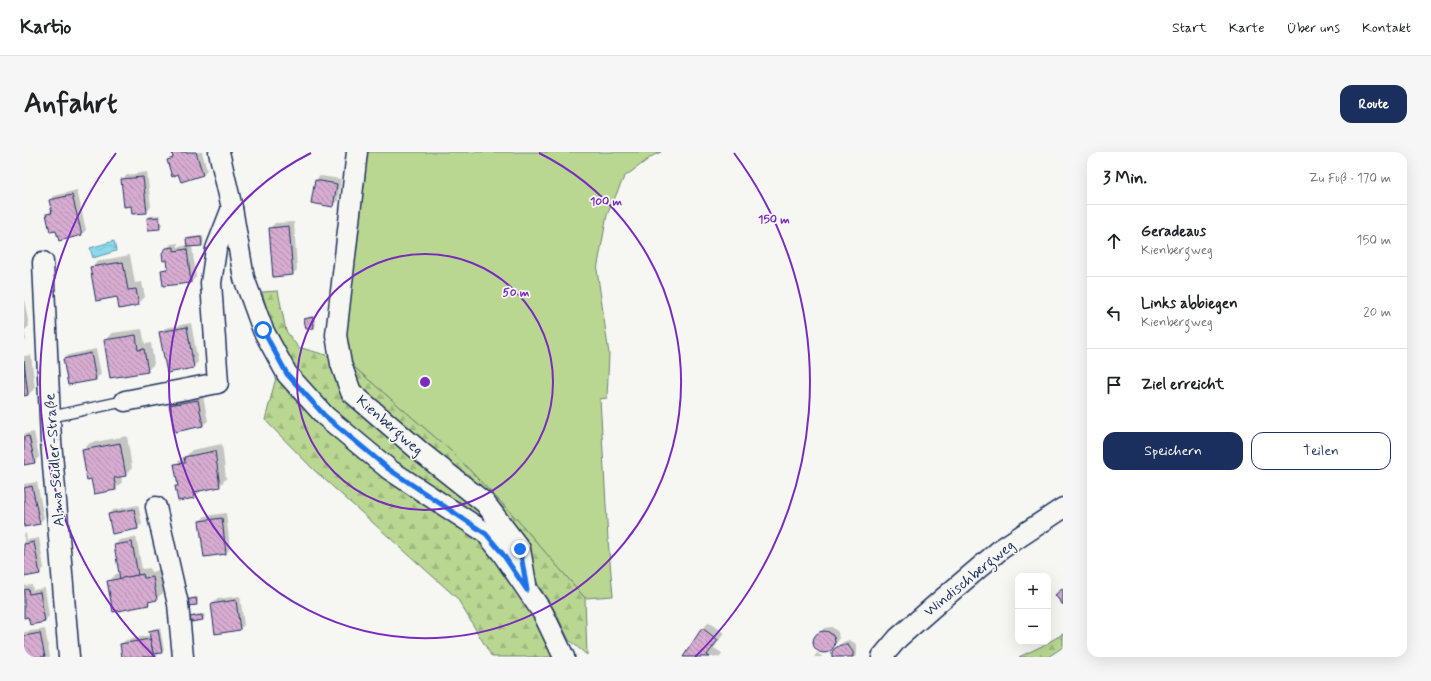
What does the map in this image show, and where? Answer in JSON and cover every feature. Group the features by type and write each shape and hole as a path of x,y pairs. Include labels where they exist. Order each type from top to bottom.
{"street":[{"name":"Kienbergweg","path":"219,152 232,208 244,278 263,330 287,374 325,416 390,470 486,534 502,553 543,613 564,657"},
{"name":"Kienbergweg","path":"356,152 336,335 341,364 351,392 422,454 485,503 520,549 527,590"},
{"path":"125,401 218,383 211,283 216,249 232,208"},
{"name":"Alma Seidler-Straße","path":"43,262 52,449 69,657"},
{"path":"156,507 178,604 183,657"},
{"name":"Windischbergweg","path":"882,657 898,638 1001,549 1063,508"}],"lane":[{"path":"50,417 125,401"}],"green space":[{"path":"363,152 661,152 654,155 624,177 607,215 597,270 609,354 607,398 600,399 608,540 613,596 585,598 513,515 451,451 347,361 342,335"},
{"path":"278,291 286,331 298,347 347,361 451,451 513,515 585,598 587,655 569,640 555,611 534,578 487,523 462,503 423,483 389,461 320,396 293,366 269,317 262,292"},
{"path":"278,370 288,393 317,420 426,505 480,542 512,582 544,629 557,657 492,657 457,598 314,470 265,420"},
{"path":"1063,634 1063,647 1048,657 1019,657 1044,645 1051,645 1051,641"}],"water":[{"path":"114,241 116,251 93,258 90,248"}],"building":[{"path":"172,152 196,152 203,175 181,182 178,174 172,177 167,160 173,158"},
{"path":"143,177 147,213 132,214 131,206 124,207 121,179"},
{"path":"315,180 337,184 333,207 311,203"},
{"path":"72,195 82,235 59,241 56,231 50,232 46,214 52,213 49,200"},
{"path":"159,217 160,229 148,230 147,218"},
{"path":"289,226 293,275 273,277 269,228"},
{"path":"201,237 202,246 187,247 186,239"},
{"path":"174,247 174,251 187,249 191,283 163,286 161,270 168,269 167,260 163,261 162,253 166,248"},
{"path":"123,262 128,290 136,289 139,305 119,309 117,297 96,301 90,267"},
{"path":"313,317 314,328 306,329 304,319"},
{"path":"187,327 194,368 167,373 159,332"},
{"path":"136,335 138,350 144,349 148,372 110,378 104,340"},
{"path":"91,353 96,380 68,385 63,359"},
{"path":"24,361 28,395 24,396"},
{"path":"198,400 203,426 175,432 169,405"},
{"path":"29,436 35,463 24,465 24,437"},
{"path":"120,443 126,476 114,478 116,490 94,494 91,479 87,480 82,450"},
{"path":"215,451 220,487 194,492 195,498 178,501 175,486 178,486 174,464 185,463 184,457"},
{"path":"32,486 40,524 24,527 24,488"},
{"path":"134,509 138,529 112,534 108,514"},
{"path":"222,518 226,554 204,557 199,521"},
{"path":"34,542 40,574 24,577 24,544"},
{"path":"132,542 138,575 120,579 114,545"},
{"path":"143,574 144,578 153,577 157,600 148,602 149,605 113,612 107,581"},
{"path":"1063,588 1063,605 1055,595"},
{"path":"28,589 29,594 40,592 45,622 30,625 28,617 24,618 24,590"},
{"path":"196,598 197,605 187,606 186,600"},
{"path":"236,600 240,630 215,634 211,604"},
{"path":"202,615 203,620 191,622 190,617"},
{"path":"702,628 718,640 707,655 710,657 683,657"},
{"path":"158,629 162,653 153,654 149,631"},
{"path":"824,631 832,634 835,642 832,650 824,653 816,650 813,642 816,634"},
{"path":"40,633 45,657 24,657 24,636"},
{"path":"150,639 154,657 122,657 120,644"},
{"path":"840,645 848,645 853,652 853,657 832,657 832,652 834,649"}],"route":[{"path":"263,330 287,374 325,416 390,470 486,534 502,553 527,590 520,549"}]}
